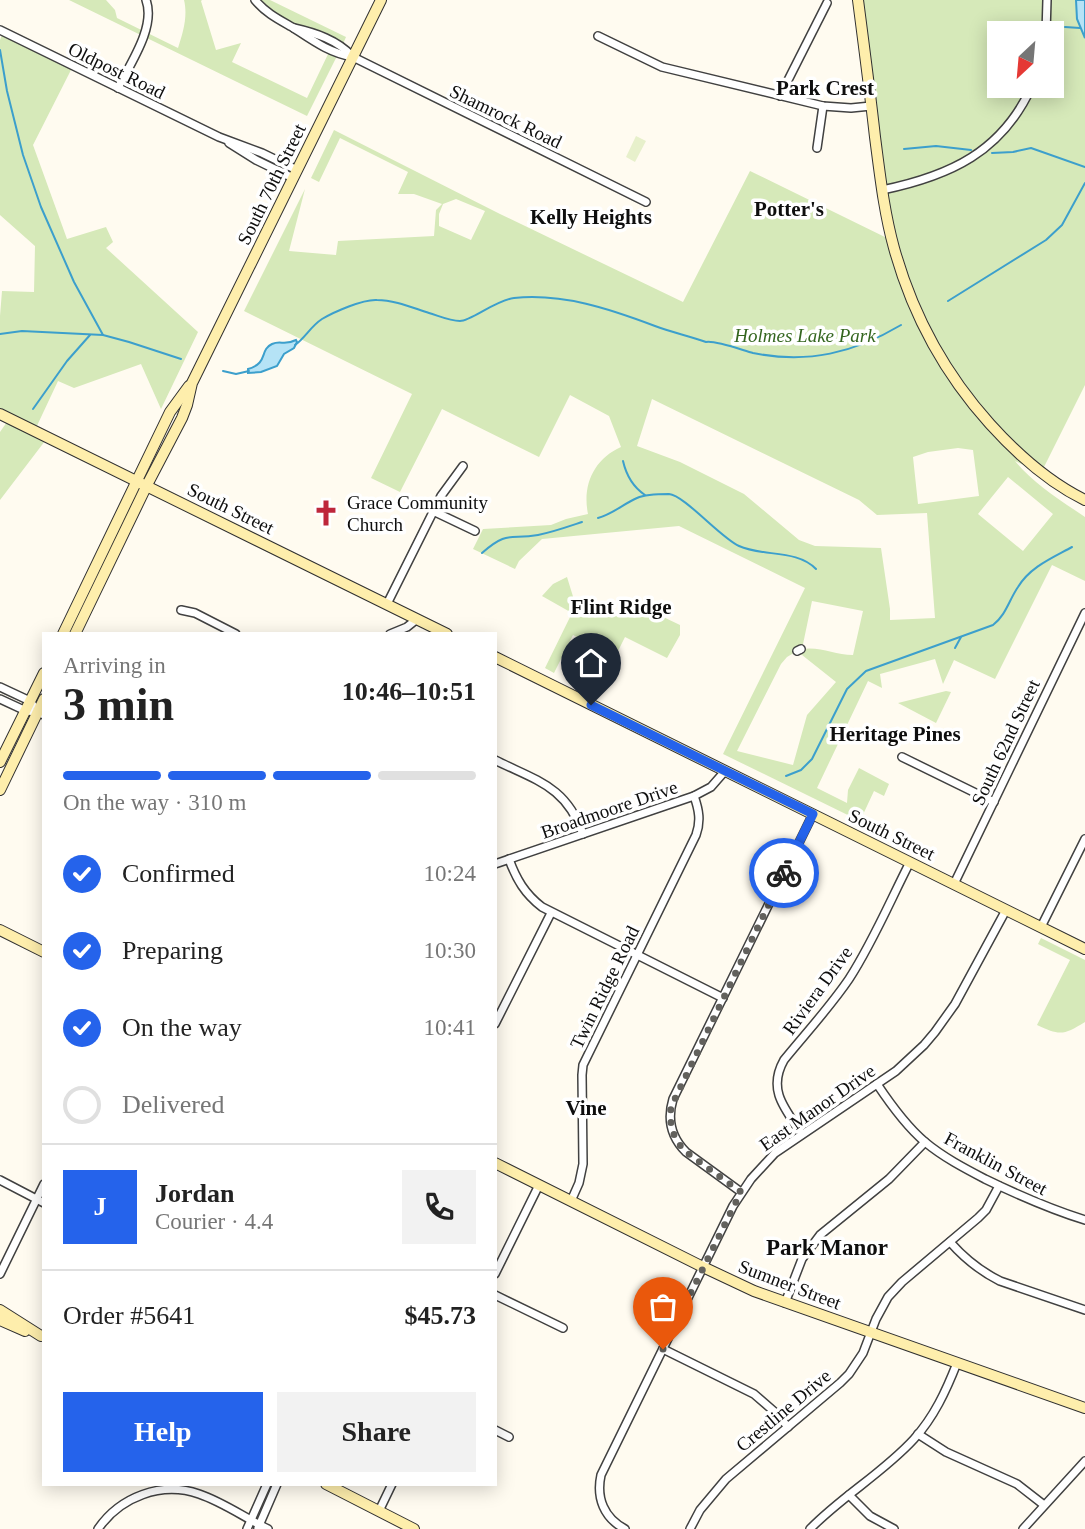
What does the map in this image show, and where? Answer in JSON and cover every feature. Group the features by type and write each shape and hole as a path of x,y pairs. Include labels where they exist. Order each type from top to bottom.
{"main road":[{"name":"South 70th Street","path":"76,632 182,418 192,383 381,0"},
{"path":"858,0 882,190 893,245 909,293 930,338 954,377 992,426 1052,482 1085,500"},
{"name":"South 70th Street","path":"64,632 170,412 192,383"},
{"name":"South Street","path":"0,414 443,632"},
{"name":"South Street","path":"497,658 1085,949"},
{"path":"0,762 42,677"},
{"path":"0,790 41,713"},
{"path":"0,930 42,951"},
{"name":"Sumner Street","path":"497,1164 703,1267 785,1303 1085,1408"},
{"path":"0,1310 42,1337"},
{"path":"0,1320 42,1337"},
{"path":"330,1486 414,1529"}],"street":[{"path":"118,88 147,28 149,14 146,0"},
{"name":"Shamrock Road","path":"256,0 268,13 294,28 317,34 339,45 353,57 646,202"},
{"path":"1046,21 1047,0"},
{"path":"780,96 827,3"},
{"name":"Oldpost Road","path":"0,30 219,137 249,156 295,174"},
{"path":"598,36 662,67 823,106 871,106"},
{"path":"882,190 935,176 977,155 1013,119 1026,98"},
{"path":"817,148 823,106"},
{"path":"387,604 433,511 464,466"},
{"path":"433,511 475,531"},
{"path":"181,610 195,613 232,632"},
{"name":"South 62nd Street","path":"954,884 1085,613"},
{"path":"395,632 417,619"},
{"path":"0,687 41,713"},
{"path":"0,699 28,706"},
{"path":"902,757 994,802"},
{"path":"497,761 559,794 573,811 583,834"},
{"name":"Broadmoore Drive","path":"497,863 694,796 711,787 725,771"},
{"name":"Twin Ridge Road","path":"571,1201 583,1164 583,1065 696,835 699,813 694,796"},
{"path":"741,1192 686,1152 677,1141 670,1124 671,1107 813,814"},
{"path":"1041,928 1085,839"},
{"path":"509,859 524,891 551,913 723,998"},
{"name":"Riviera Drive","path":"802,1134 780,1100 777,1083 780,1067 848,980 873,937 910,862"},
{"name":"East Manor Drive","path":"625,1529 604,1509 600,1494 603,1469 741,1192 775,1153 911,1059 955,1004 1006,910"},
{"path":"497,1020 551,913"},
{"name":"Franklin Street","path":"877,1084 901,1117 925,1142 959,1166 1037,1203 1085,1220"},
{"path":"785,1303 802,1259 820,1235 889,1179 925,1142"},
{"path":"0,1180 40,1201 0,1273"},
{"path":"497,1270 539,1185"},
{"name":"Crestline Drive","path":"690,1529 700,1510 726,1479 841,1384 863,1353 881,1308 896,1288 986,1210 999,1186"},
{"path":"950,1242 966,1259 988,1275 1085,1310"},
{"path":"497,1296 564,1328"},
{"path":"663,1349 754,1394 788,1427"},
{"path":"810,1529 900,1453 918,1434 940,1403 957,1363"},
{"path":"497,1431 509,1437"},
{"path":"918,1434 946,1452 1017,1484 1044,1505"},
{"path":"1023,1529 1085,1461"},
{"path":"247,1529 266,1486"},
{"path":"258,1527 276,1486"},
{"path":"379,1511 391,1486"},
{"path":"98,1529 122,1504 160,1490 183,1490 200,1494 258,1527 268,1529"},
{"path":"849,1495 870,1516 894,1529"}],"green space":[{"path":"69,0 106,0 115,10 117,18 178,48 185,18 184,0 202,0 216,50 241,43 232,62 307,98 330,50 338,54 307,116"},
{"path":"255,0 270,0 346,37 342,46 294,28"},
{"name":"Holmes Lake Park","path":"858,0 1085,0 1085,385 1041,473 1015,461 1039,484 1085,517 1085,581 1052,565 995,679 954,660 943,684 935,659 880,674 882,688 868,681 817,788 847,803 848,790 859,768 889,784 884,796 874,791 860,821 723,754 805,588 679,526 542,539 519,561 515,569 473,549 483,529 551,525 588,514 587,493 592,474 604,458 621,447 609,416 570,395 539,457 442,409 400,492 371,478 412,394 244,311 305,189 289,251 336,255 338,241 434,236 436,210 442,204 414,194 398,194 408,172 340,138 319,182 311,178 334,130 683,302 750,171 891,240","holes":["456,199 485,211 471,240 439,226 439,214 443,204","652,399 859,500 877,515 927,513 935,618 890,620 881,548 815,546 799,540 744,494 680,462 637,446","958,448 973,450 979,496 918,504 913,457","1008,477 1053,514 1023,551 978,514","812,601 863,611 853,655 802,649","797,651 836,682 807,715 793,765 737,751 787,657"]},
{"path":"3,32 73,66 33,145 67,239 106,227 113,242 106,248 198,332 161,409 141,364 74,388 58,381 35,430 48,437 0,500 0,432 9,419 0,414 2,291 34,292 35,246 0,215 0,40"},
{"path":"636,136 646,141 635,162 626,157"},
{"path":"567,577 579,616 659,615 680,625 680,635 667,658 625,637 615,657 573,635 554,673 545,668 572,613 542,596 553,584"},
{"path":"951,692 936,723 898,703"},
{"path":"1041,938 1085,960 1085,1022 1067,1032 1051,1031 1037,1025 1070,960 1038,944"}],"water":[{"path":"1076,0 1085,0 1085,38 1077,19"},
{"path":"296,340 294,348 284,354 277,366 248,373 248,369 259,363 268,347 275,343"}],"waterway":[{"path":"1065,27 1080,28"},
{"path":"0,50 23,155 41,207 74,282 103,335"},
{"path":"904,149 936,146 971,150"},
{"path":"992,153 1031,148 1085,167"},
{"path":"948,301 1046,240 1062,225 1085,183"},
{"path":"295,345 322,319 371,300 397,303 460,321 514,298 568,300 604,308 706,342 753,353 793,357 830,354 848,349 901,325"},
{"path":"0,334 22,331 103,335 181,359"},
{"path":"33,409 67,361 90,335"},
{"path":"223,371 236,374 249,371"},
{"path":"623,461 631,480 645,495"},
{"path":"598,518 632,500 669,494 684,501 731,542 748,549 790,556 816,569"},
{"path":"482,553 498,541 509,537 538,535 582,522"},
{"path":"786,776 801,770 812,759 847,689 866,671 993,625 1029,574 1072,547"},
{"path":"955,648 961,637"}],"way so far":[{"path":"663,1349 741,1192 680,1146 670,1124 673,1099 784,873"}],"place":[{"name":"Grace Community Church","path":"326,513"}],"district":[{"name":"Park Crest","path":"825,88"},
{"name":"Potter's","path":"789,209"},
{"name":"Kelly Heights","path":"591,217"},
{"name":"Flint Ridge","path":"621,607"},
{"name":"Heritage Pines","path":"895,734"},
{"name":"Vine","path":"586,1108"},
{"name":"Park Manor","path":"827,1247"}],"route":[{"path":"591,705 813,814 784,873"}]}
